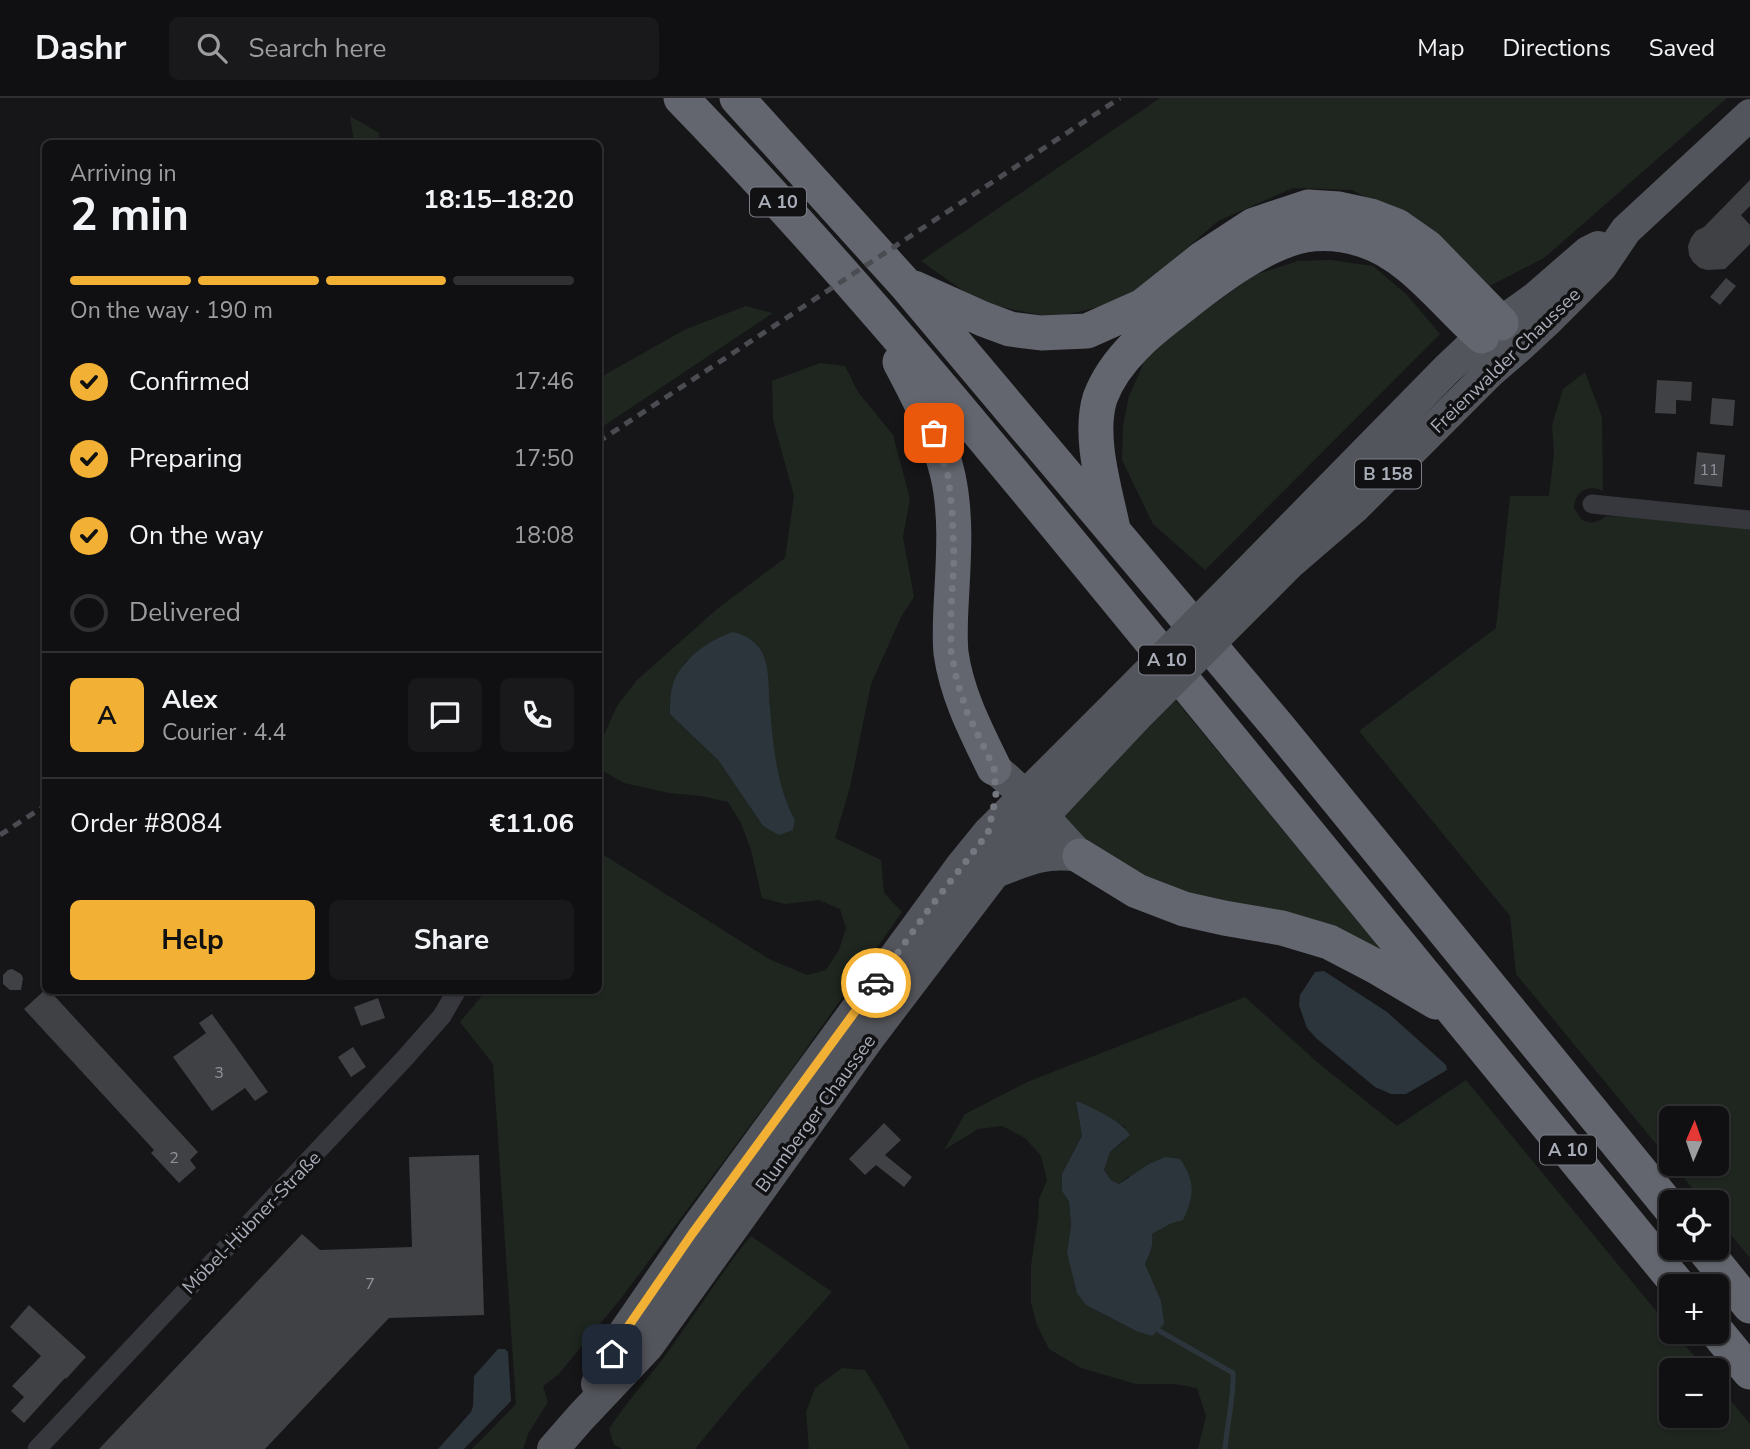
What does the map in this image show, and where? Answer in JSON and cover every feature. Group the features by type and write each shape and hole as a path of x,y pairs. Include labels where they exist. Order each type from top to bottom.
{"highway":[{"name":"A 10","path":"681,98 874,309 1035,499 1669,1274"},
{"name":"A 10","path":"737,98 906,285 1280,729 1659,1194"},
{"path":"906,285 1010,329 1041,333 1087,331 1143,306 1202,259 1254,225 1307,207 1339,209 1371,216 1397,226 1427,247 1501,342"},
{"path":"1114,532 1098,452 1096,422 1101,397 1111,376 1135,345 1163,321 1216,280 1261,253 1306,235 1340,235 1364,240 1408,266 1501,342"},
{"path":"874,309 922,405 948,476 954,558 951,651 967,712 994,768"},
{"path":"1080,856 1137,891 1184,909 1282,928 1328,942 1457,1014"},
{"path":"1713,1260 1750,1306"},
{"path":"1727,1344 1750,1372"}],"main road":[{"name":"Freienwalder Chaussee","path":"1128,709 1246,591 1447,369 1501,342 1535,298 1588,252 1626,230 1750,115"},
{"name":"Blumberger Chaussee","path":"553,1449 648,1346 871,1035 995,872 1034,806 1128,709"},
{"path":"994,768 1080,856"},
{"path":"988,833 996,796 994,768"},
{"name":"Blumberger Chaussee","path":"580,1417 623,1334 692,1234 932,905 988,833 1034,806"},
{"path":"995,872 1047,854 1080,856"}],"street":[{"path":"1592,504 1750,520"},
{"name":"Möbel-Hübner-Straße","path":"37,1449 404,1059 442,1016 455,994"}],"shaded area":[{"path":"1160,98 1727,98 1544,258 1488,287 1434,235 1352,190 1293,188 1218,221 1127,300 1053,318 979,302 921,261"},
{"path":"350,116 379,133 380,140 354,140"},
{"path":"1331,260 1373,266 1407,295 1440,334 1205,570 1153,524 1122,460 1123,426 1129,396 1149,351 1254,275 1298,261"},
{"path":"746,306 773,313 602,427 602,376 686,329"},
{"path":"820,363 845,366 858,392 893,435 910,499 903,537 914,597 901,617 871,684 850,787 835,838 881,860 884,893 902,912 785,1079 622,1297 558,1375 543,1386 548,1402 528,1434 523,1449 472,1449 516,1404 493,1064 460,1022 483,994 602,994 602,854 769,959 807,975 826,970 839,950 846,928 840,909 819,900 785,904 762,898 751,850 741,823 728,802 624,783 603,771 603,737 617,706 637,680 717,609 785,558 794,496 773,420 772,381","holes":["687,660 766,667 776,765 795,820 793,830 763,826 718,760 671,714 674,686"]},
{"path":"1585,372 1602,417 1603,491 1592,488 1580,493 1574,508 1581,519 1591,523 1606,516 1634,517 1750,528 1750,1258 1729,1233 1729,1190 1694,1190 1682,1176 1729,1176 1729,1106 1659,1106 1659,1147 1516,974 1510,916 1359,731 1496,628 1510,496 1549,496 1554,452 1552,425 1563,389"},
{"path":"733,632 747,637 758,646 767,667 777,766 784,794 795,820 793,830 779,835 763,826 718,760 670,714 674,681 684,665 715,639"},
{"path":"1173,697 1399,971 1192,904 1076,841 1061,810"},
{"path":"1324,971 1387,1012 1446,1065 1447,1070 1406,1094 1391,1094 1375,1087 1307,1028 1299,1005 1300,995 1315,972"},
{"path":"1245,997 1317,1062 1397,1126 1466,1080 1659,1314 1659,1344 1684,1344 1696,1358 1659,1358 1659,1428 1729,1428 1729,1399 1750,1424 1750,1449 1198,1449 1206,1416 1197,1388 1175,1384 1136,1384 1081,1368 1049,1349 1037,1325 1031,1303 1031,1266 1039,1199 1047,1180 1041,1156 1025,1138 1002,1126 978,1129 944,1150 965,1114 1027,1082","holes":["1080,1102 1125,1127 1123,1142 1110,1152 1104,1170 1111,1180 1119,1184 1129,1176 1172,1223 1152,1234 1152,1246 1145,1264 1151,1280 1136,1331 1086,1305 1067,1253 1071,1225 1069,1201 1076,1150 1082,1136 1076,1103"]},
{"path":"1076,1102 1107,1116 1120,1124 1130,1135 1110,1152 1104,1170 1111,1180 1119,1184 1165,1157 1180,1159 1189,1175 1192,1189 1183,1220 1152,1234 1152,1246 1145,1264 1161,1301 1164,1324 1152,1336 1136,1331 1086,1305 1077,1293 1067,1253 1071,1225 1069,1201 1062,1191 1062,1174 1082,1136"},
{"path":"751,1236 832,1292 741,1393 695,1449 623,1449 614,1445 609,1429"},
{"path":"498,1349 508,1352 511,1401 464,1449 438,1449 471,1412 474,1376"},
{"path":"842,1368 865,1370 910,1449 809,1449 806,1412 815,1388"}],"building":[{"path":"1750,180 1750,206 1741,215 1750,225 1750,244 1725,269 1700,268 1689,255 1691,238"},
{"path":"1726,278 1736,286 1720,305 1710,297"},
{"path":"1657,380 1692,382 1691,401 1676,400 1676,414 1655,413"},
{"path":"1712,398 1735,400 1733,426 1710,424"},
{"path":"1697,452 1725,455 1722,487 1694,484"},
{"path":"12,969 23,978 21,990 10,990 3,984 3,975"},
{"path":"42,993 53,994 198,1152 190,1160 196,1168 179,1183 151,1153 154,1150 24,1009"},
{"path":"378,998 385,1018 361,1026 354,1007"},
{"path":"212,1014 268,1092 255,1101 245,1088 212,1111 173,1057 206,1033 199,1023"},
{"path":"353,1047 366,1067 351,1077 338,1057"},
{"path":"884,1123 901,1140 885,1155 912,1177 904,1187 876,1165 865,1175 849,1159"},
{"path":"479,1155 484,1315 389,1318 265,1449 99,1449 302,1234 320,1250 412,1247 409,1157"},
{"path":"29,1305 86,1357 24,1423 11,1411 24,1397 12,1386 41,1356 10,1327"}],"waterway":[{"path":"1158,1330 1233,1373 1225,1449"}],"railway":[{"path":"602,439 1120,98"},
{"path":"0,835 42,808"}],"way so far":[{"path":"876,983 988,833 996,796 994,768 967,712 951,651 954,558 952,510 948,476 934,433"}],"route":[{"path":"612,1354 692,1234 876,983"}]}
